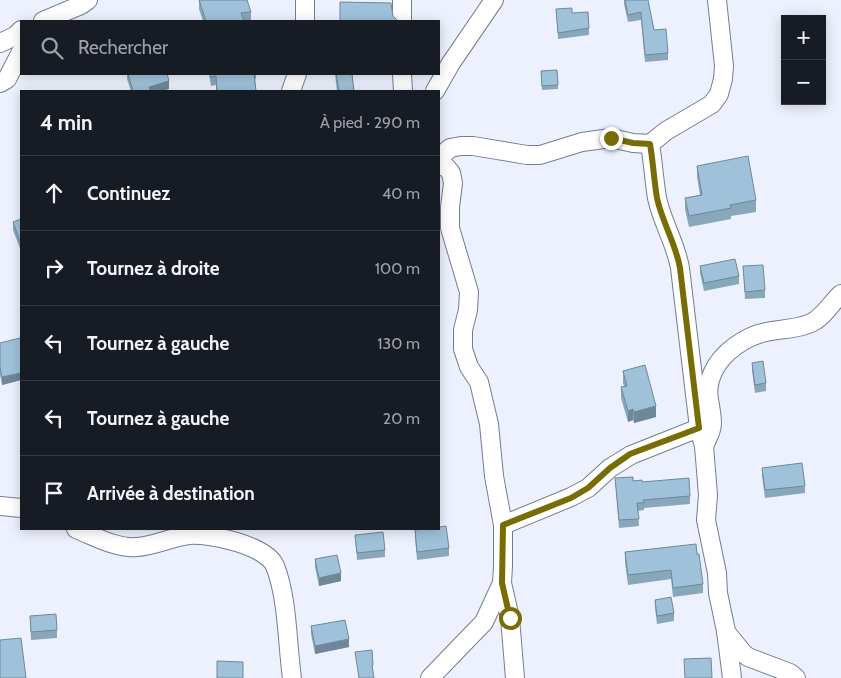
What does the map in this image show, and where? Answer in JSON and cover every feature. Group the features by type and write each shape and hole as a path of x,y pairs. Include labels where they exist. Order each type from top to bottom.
{"street":[{"path":"45,20 81,5 88,0"},
{"path":"305,0 305,20"},
{"path":"402,0 402,20"},
{"path":"436,90 451,63 494,0"},
{"path":"440,157 450,148 461,146 473,146 527,156 540,155 582,142 611,138 633,143 650,144 666,131 712,104 719,94 724,79 724,66 717,0"},
{"path":"0,43 15,36 20,31"},
{"path":"0,83 7,79 20,54"},
{"path":"291,90 297,75"},
{"path":"402,75 403,90"},
{"path":"650,144 657,198 680,268 699,428 704,446 708,495 706,520 717,573 718,593 726,631 732,678"},
{"path":"440,164 446,167 451,173 453,183 450,228 469,292 462,349 469,367 479,382 489,424 494,476 503,525 502,583 510,618 515,678"},
{"path":"704,446 712,425 708,387 717,364 735,347 756,335 811,323 820,317 841,294"},
{"path":"503,525 571,498 588,488 610,468 630,454 699,428"},
{"path":"0,506 20,508"},
{"path":"79,530 120,545 137,548 188,535 208,535 257,549 266,555 274,564 280,586 289,640 292,678"},
{"path":"430,678 484,622 502,583"},
{"path":"726,631 742,653 790,673 796,678"}],"building":[{"path":"199,0 247,0 251,12 241,13 244,20 206,20"},
{"path":"625,0 648,0 654,30 666,29 668,53 645,55 641,12 628,15"},
{"path":"340,2 391,3 393,16 397,20 340,20"},
{"path":"572,8 572,13 588,12 589,28 558,33 556,9"},
{"path":"557,70 558,85 542,86 541,71"},
{"path":"128,75 167,75 169,81 149,87 150,90 133,90"},
{"path":"210,75 254,75 256,90 217,90 216,76 211,77"},
{"path":"336,75 352,75 354,90 339,90"},
{"path":"748,156 756,200 730,205 731,208 689,216 685,198 702,195 697,166"},
{"path":"20,219 20,241 13,222"},
{"path":"735,259 739,276 704,283 700,266"},
{"path":"763,265 765,290 745,292 743,266"},
{"path":"20,338 20,373 2,377 0,343"},
{"path":"763,361 766,383 755,385 752,363"},
{"path":"645,365 656,406 634,412 633,409 628,411 621,387 627,386 623,371"},
{"path":"802,463 805,486 765,490 762,468"},
{"path":"633,477 633,481 642,480 642,482 689,478 690,496 643,500 644,503 637,503 639,519 619,520 615,478"},
{"path":"446,526 449,548 417,552 415,530 440,530 440,527"},
{"path":"383,532 385,550 357,553 355,535"},
{"path":"696,544 703,584 673,588 671,570 628,575 625,552"},
{"path":"337,555 341,573 319,578 315,559"},
{"path":"671,597 674,613 657,616 655,600"},
{"path":"56,614 57,630 31,632 30,616"},
{"path":"345,620 349,639 315,646 311,626"},
{"path":"21,638 26,678 0,678 0,640"},
{"path":"372,650 374,678 359,678 355,652"},
{"path":"711,658 712,678 685,678 684,659"},
{"path":"217,661 243,662 243,678 217,678"}],"route":[{"path":"510,618 502,583 503,525 571,498 588,488 610,468 630,454 699,428 680,268 657,198 650,144 633,143 611,138"}]}
